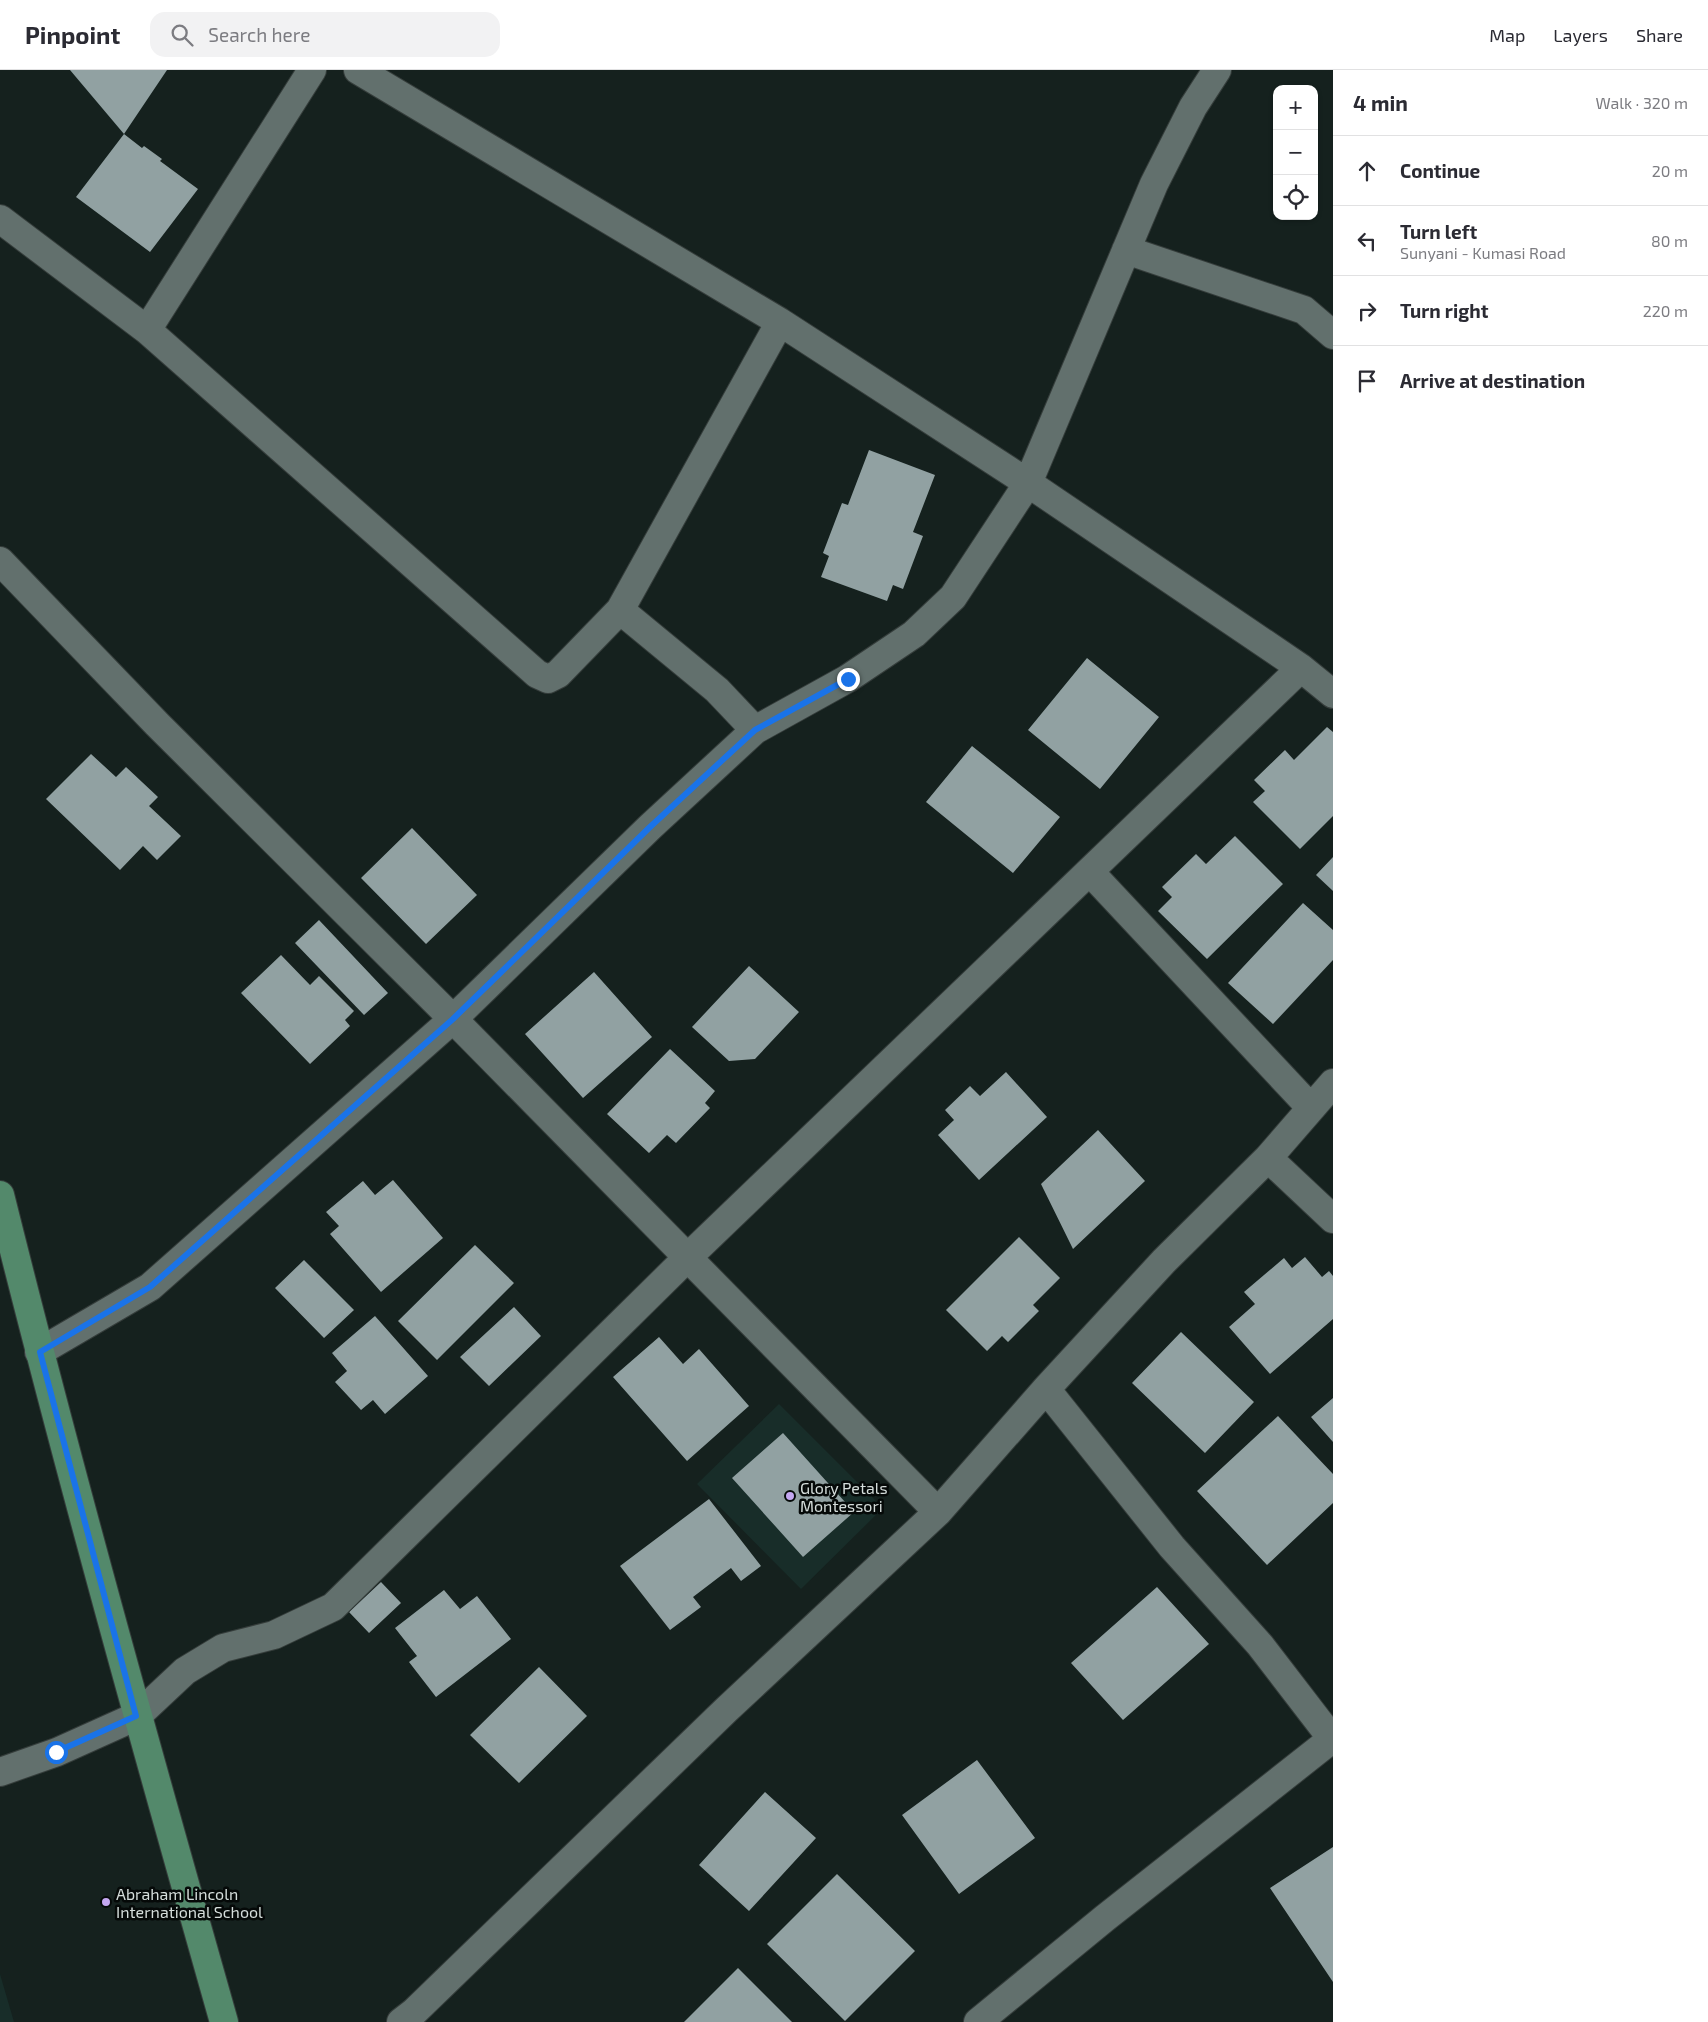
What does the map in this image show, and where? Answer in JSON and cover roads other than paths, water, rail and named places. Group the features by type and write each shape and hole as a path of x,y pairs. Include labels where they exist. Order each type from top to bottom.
{"main road":[{"path":"0,1195 136,1716 224,2022"}],"street":[{"path":"147,330 312,70"},
{"path":"358,70 780,322 1028,483 1301,668 1333,694"},
{"path":"40,1352 150,1287 453,1019 650,827 755,730 848,679 914,634 952,598 1028,483 1154,184 1193,107 1217,70"},
{"path":"0,219 147,330 536,674 548,679 558,674 620,610 780,322"},
{"path":"1126,250 1304,310 1333,335"},
{"path":"0,561 157,724 453,1019 938,1512"},
{"path":"620,610 717,690 755,730"},
{"path":"0,1772 56,1752 136,1716 185,1671 224,1648 274,1635 333,1607 688,1258 1301,668"},
{"path":"1090,872 1311,1108"},
{"path":"402,2022 719,1717 938,1512 1046,1389 1164,1261 1268,1158 1333,1083"},
{"path":"1268,1158 1333,1219"},
{"path":"978,2022 1113,1912 1332,1739 1260,1645 1172,1546 1046,1389"}],"place":[{"name":"Glory Petals Montessori","path":"790,1496"},
{"name":"Abraham Lincoln International School","path":"106,1902"}]}
